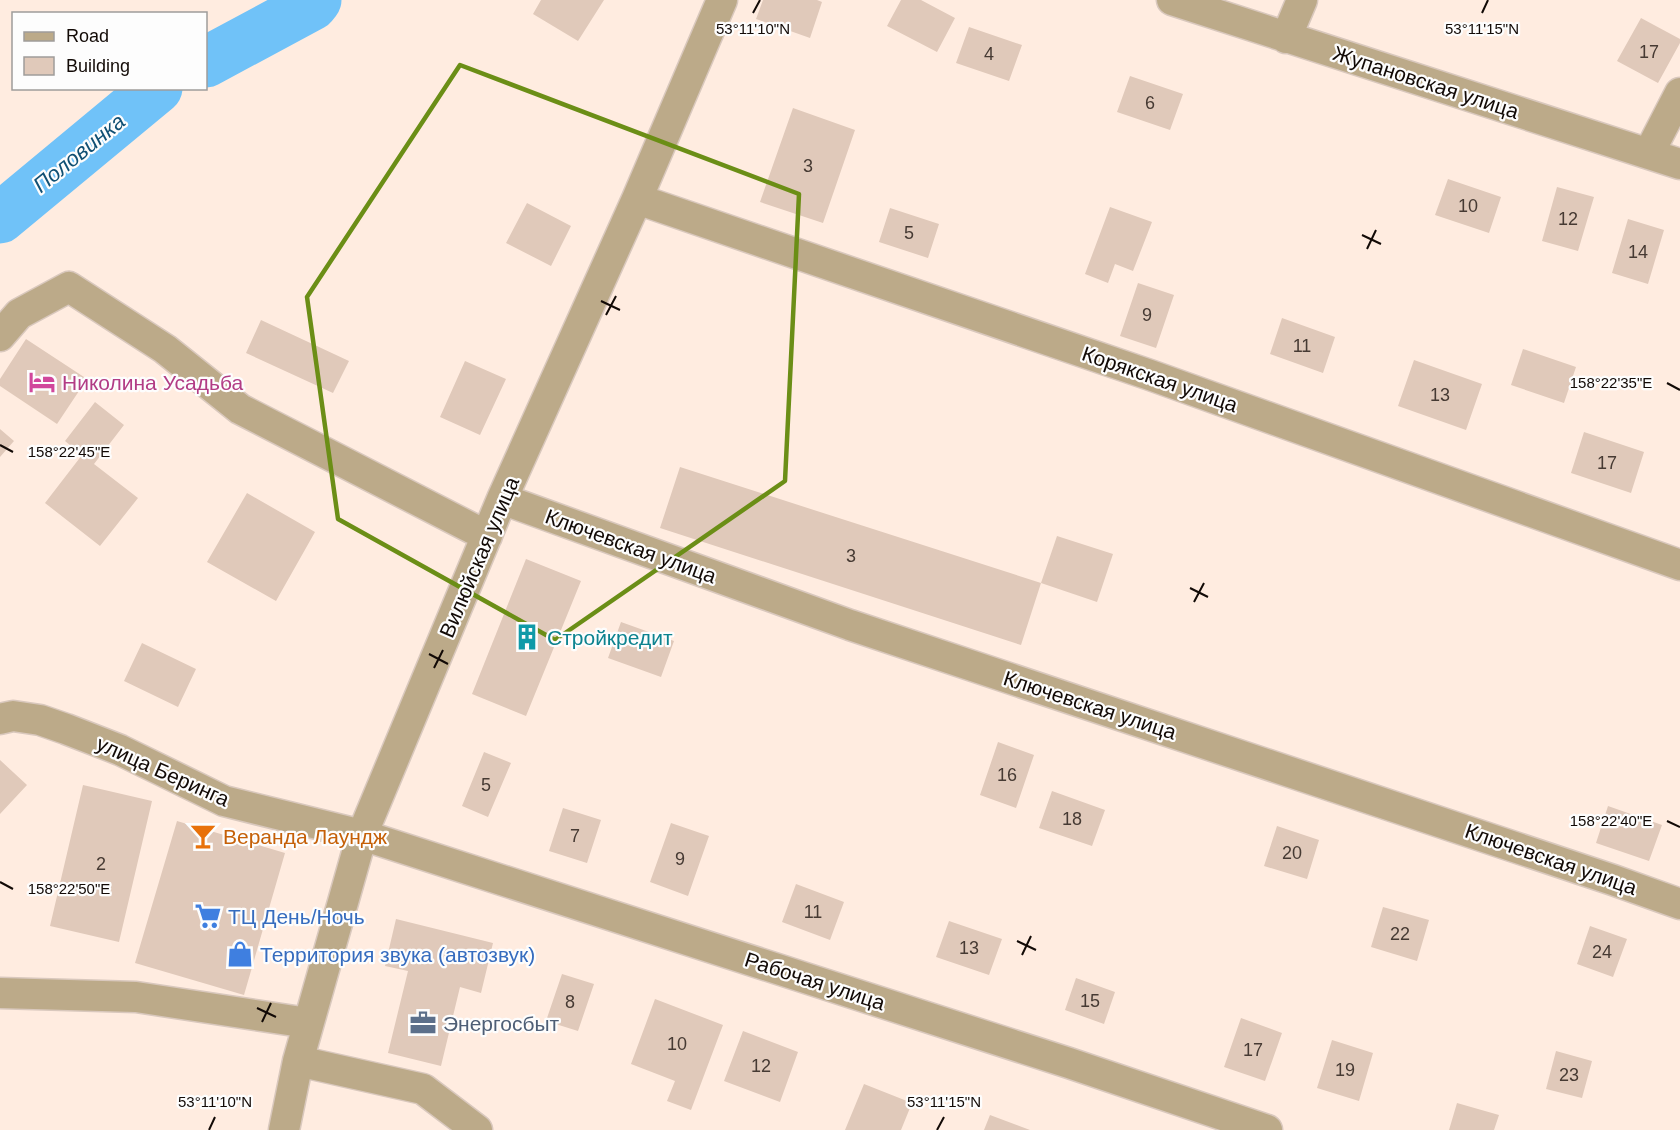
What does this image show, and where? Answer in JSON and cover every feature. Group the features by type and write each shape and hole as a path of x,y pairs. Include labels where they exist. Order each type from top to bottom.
{"street":[{"name":"Вилюйская улица","path":"284,1130 297,1061 362,835 502,499 637,199 722,0"},
{"name":"Жупановская улица","path":"1172,0 1680,164"},
{"path":"1286,38 1302,0"},
{"path":"1649,153 1680,93"},
{"name":"Корякская улица","path":"637,199 1150,375 1680,565"},
{"path":"0,336 19,314 69,287 165,349 240,409 487,536"},
{"name":"Ключевская улица","path":"502,499 850,625 1680,904"},
{"name":"улица Беринга","path":"0,719 14,716 40,720 120,750 224,801 362,835"},
{"name":"Рабочая улица","path":"362,835 1069,1063 1267,1130"},
{"path":"0,993 136,997 308,1023"},
{"path":"297,1061 423,1089 477,1130"}],"highlighted area":[{"path":"460,65 799,194 785,481 555,640 338,519 307,297"}],"building":[{"path":"541,0 604,0 578,41 533,14"},
{"path":"763,0 817,0 822,2 810,38 756,19"},
{"path":"901,0 921,0 955,18 937,52 887,26"},
{"path":"1641,18 1680,39 1658,83 1617,61"},
{"path":"969,27 1022,45 1009,81 956,63"},
{"path":"1130,76 1183,94 1170,130 1117,112"},
{"path":"793,108 855,130 823,223 760,202"},
{"path":"1448,179 1501,197 1489,233 1435,215"},
{"path":"1557,187 1594,197 1578,251 1542,241"},
{"path":"527,203 571,226 551,266 506,243"},
{"path":"1110,207 1152,222 1133,271 1115,264 1108,283 1085,274"},
{"path":"890,208 939,224 928,258 879,242"},
{"path":"1628,219 1664,230 1648,284 1612,273"},
{"path":"1138,283 1174,295 1156,348 1120,336"},
{"path":"1282,318 1335,337 1323,373 1270,354"},
{"path":"261,320 349,361 333,393 246,353"},
{"name":"Николина Усадьба","path":"26,339 87,379 57,424 0,386 0,379"},
{"path":"1523,349 1576,367 1564,403 1511,385"},
{"path":"1414,360 1482,384 1466,430 1398,406"},
{"path":"465,361 506,379 480,435 440,417"},
{"path":"95,402 124,425 94,464 138,498 100,546 45,503 82,455 65,441"},
{"path":"0,429 14,441 0,457"},
{"path":"1584,432 1644,452 1631,493 1571,473"},
{"path":"680,467 1041,583 1021,645 660,528"},
{"path":"247,493 315,532 276,601 207,562"},
{"path":"1057,536 1113,554 1097,602 1041,583"},
{"name":"Стройкредит","path":"526,559 581,581 526,716 472,694"},
{"path":"621,622 674,641 661,677 608,658"},
{"path":"142,643 196,669 178,707 124,681"},
{"path":"998,742 1034,755 1016,808 980,795"},
{"path":"484,752 511,763 488,817 462,806"},
{"path":"0,760 27,785 0,814"},
{"path":"83,785 152,801 119,942 50,926"},
{"path":"1052,791 1105,810 1092,846 1039,828"},
{"path":"1608,806 1662,825 1649,861 1596,843"},
{"path":"563,808 601,820 587,863 549,851"},
{"name":"ТЦ День/Ночь","path":"177,821 285,853 244,995 135,963"},
{"path":"671,823 709,836 688,896 650,882"},
{"path":"1277,826 1319,840 1307,879 1264,866"},
{"path":"796,884 844,902 830,940 782,922"},
{"path":"1383,907 1429,920 1417,961 1371,947"},
{"name":"Энергосбыт","path":"396,919 493,943 481,993 460,987 441,1066 388,1053 408,971 385,966"},
{"path":"949,921 1002,939 989,975 936,957"},
{"path":"1590,926 1627,939 1613,977 1577,964"},
{"path":"562,974 594,984 578,1031 546,1021"},
{"path":"1076,978 1115,992 1104,1024 1065,1010"},
{"path":"655,999 723,1025 691,1110 667,1101 675,1081 631,1064"},
{"path":"1241,1018 1282,1033 1265,1081 1224,1067"},
{"path":"743,1031 798,1052 780,1102 724,1081"},
{"path":"1332,1040 1373,1053 1359,1101 1317,1088"},
{"path":"1556,1051 1592,1061 1582,1098 1546,1089"},
{"path":"864,1084 912,1103 901,1130 845,1130"},
{"path":"1457,1103 1499,1115 1494,1130 1449,1130"},
{"path":"990,1115 1030,1130 984,1130"}],"waterway":[{"name":"Половинка","path":"207,61 312,5 316,0"},
{"name":"Половинка","path":"0,218 155,90"}],"place":[{"name":"Николина Усадьба","path":"42,382"},
{"name":"Стройкредит","path":"527,637"},
{"name":"Веранда Лаундж","path":"203,836"},
{"name":"ТЦ День/Ночь","path":"208,916"},
{"name":"Территория звука (автозвук)","path":"240,954"},
{"name":"Энергосбыт","path":"423,1023"}]}
